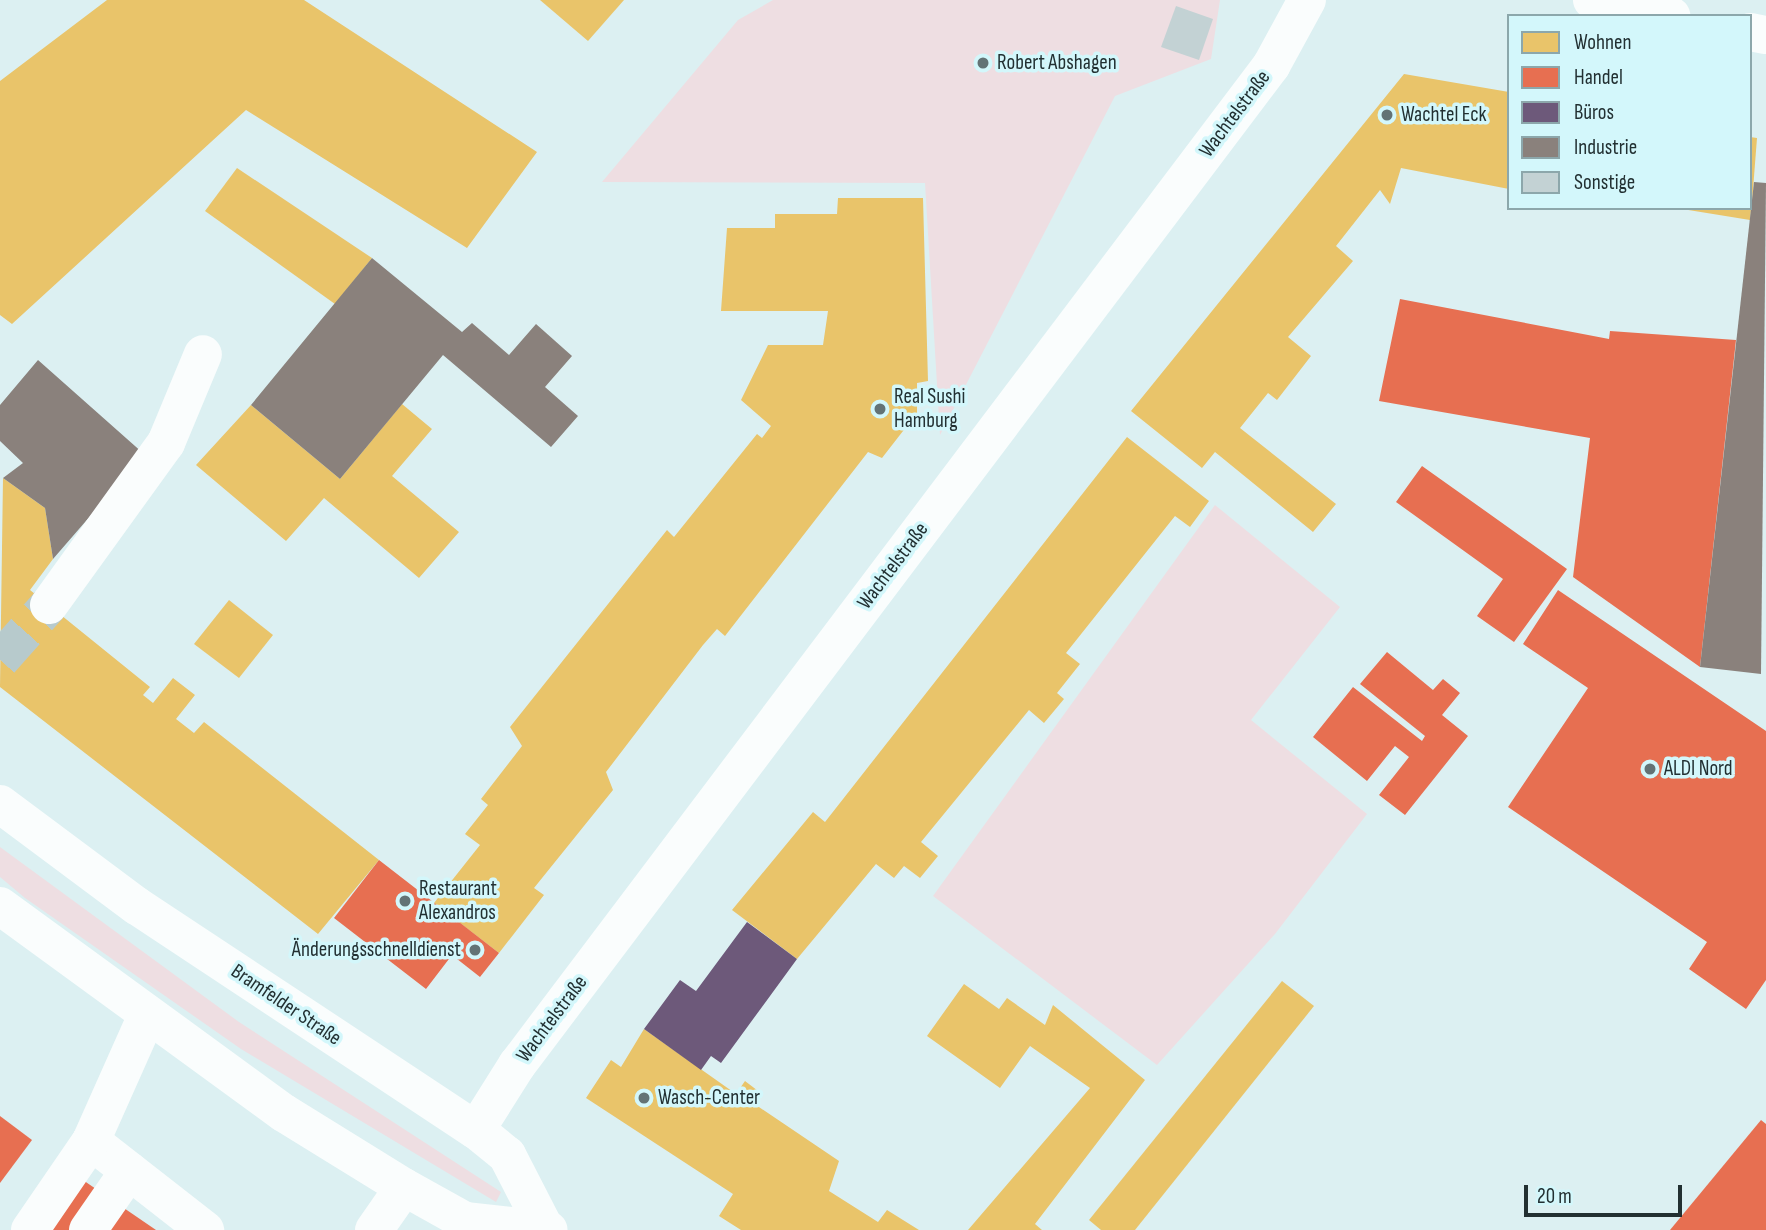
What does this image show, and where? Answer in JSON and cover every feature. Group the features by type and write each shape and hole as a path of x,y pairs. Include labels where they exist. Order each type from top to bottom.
{"street":[{"name":"Wachtelstraße","path":"476,1130 525,1054 1271,66 1307,0"},
{"path":"1592,0 1661,14"},
{"path":"49,605 166,443 203,354"},
{"name":"Bramfelder Straße","path":"0,804 136,905 476,1130 507,1155 547,1229"},
{"name":"Bramfelder Straße","path":"0,906 284,1113 404,1187 465,1221 547,1229"},
{"path":"30,1230 91,1141 147,1015"},
{"path":"91,1141 129,1171 165,1217 205,1230"},
{"path":"88,1230 129,1171"},
{"path":"374,1230 404,1187"}],"shaded area":[{"path":"773,0 1220,0 1211,59 1115,96 940,435 925,183 602,182 738,20"},
{"path":"1215,505 1340,607 1251,720 1367,814 1275,934 1157,1065 933,896"},
{"path":"0,847 239,1022 501,1192 496,1202 241,1049 25,898 0,877"}],"building: Wohnen":[{"path":"107,0 304,0 537,152 467,248 246,110 12,324 0,315 0,81"},
{"path":"540,0 624,0 588,41"},
{"path":"1404,74 1507,92 1507,189 1401,168 1390,204 1380,190 1336,246 1353,261 1288,337 1311,356 1277,400 1268,393 1240,428 1336,504 1313,532 1215,452 1202,468 1131,411"},
{"path":"1752,137 1757,138 1752,202"},
{"path":"237,168 372,258 335,304 205,211"},
{"path":"838,198 923,198 928,381 917,383 917,413 882,458 868,452 725,636 717,629 703,645 606,772 613,790 534,888 544,895 499,953 434,903 480,845 465,834 488,805 481,799 522,746 510,727 667,530 674,537 757,434 762,438 771,426 741,400 768,345 823,345 828,311 721,311 727,228 775,228 775,214 837,214"},
{"path":"1688,210 1751,210 1750,220"},
{"path":"402,404 432,429 392,476 459,532 419,578 324,498 286,541 196,465 251,405 340,479"},
{"path":"1127,437 1209,501 1190,527 1175,516 1066,653 1080,664 1057,693 1064,699 1044,723 1029,710 921,842 938,856 920,878 904,866 894,878 876,864 797,959 732,910 813,812 825,822"},
{"path":"3,478 45,508 53,559 30,590 150,687 143,695 153,703 173,678 195,695 176,719 194,733 204,722 379,860 318,934 0,687"},
{"path":"229,600 273,635 239,678 194,644"},
{"path":"1282,981 1314,1006 1135,1230 1101,1230 1089,1220"},
{"path":"964,984 999,1009 1007,998 1045,1025 1053,1005 1145,1080 1035,1224 1042,1230 968,1230 1090,1088 1030,1046 1000,1088 927,1036"},
{"path":"644,1029 736,1094 745,1081 762,1094 756,1105 839,1161 829,1191 878,1222 887,1210 919,1230 741,1230 719,1216 733,1194 586,1098 611,1060 621,1067"}],"building: Handel":[{"path":"1400,299 1609,339 1610,331 1736,340 1700,667 1573,577 1590,438 1379,401"},
{"path":"1422,466 1567,569 1514,642 1477,616 1503,579 1396,502"},
{"name":"ALDI Nord","path":"1558,590 1766,731 1766,980 1746,1009 1689,969 1707,942 1508,807 1588,688 1523,644"},
{"path":"1387,652 1433,690 1443,679 1460,693 1442,715 1468,736 1405,815 1379,795 1409,757 1395,746 1367,781 1313,737 1353,687 1422,741 1425,736 1360,684"},
{"path":"379,860 499,953 480,977 452,955 426,989 334,918"},
{"path":"0,1116 32,1140 0,1183"},
{"path":"1761,1120 1766,1124 1766,1230 1670,1230"},
{"path":"58,1163 156,1230 20,1230"}],"building: Büros":[{"path":"747,922 797,959 721,1063 711,1056 701,1070 644,1029 680,980 696,991"}],"building: Industrie":[{"path":"1754,182 1766,183 1761,674 1700,667"},
{"path":"372,258 462,332 472,323 509,355 536,324 572,356 545,387 578,416 551,447 443,355 340,479 251,405"},
{"path":"38,360 144,454 53,559 45,508 3,478 23,463 0,441 0,405"}],"building: Sonstige":[{"path":"1176,6 1213,19 1199,60 1161,47"}],"tunnel":[{"path":"0,660 49,605"}],"place":[{"name":"Robert Abshagen","path":"983,63"},
{"name":"Wachtel Eck","path":"1387,115"},
{"name":"Real Sushi Hamburg","path":"880,409"},
{"name":"ALDI Nord","path":"1650,769"},
{"name":"Restaurant Alexandros","path":"405,901"},
{"name":"Änderungsschnelldienst","path":"475,950"},
{"name":"Wasch-Center","path":"644,1098"}]}
